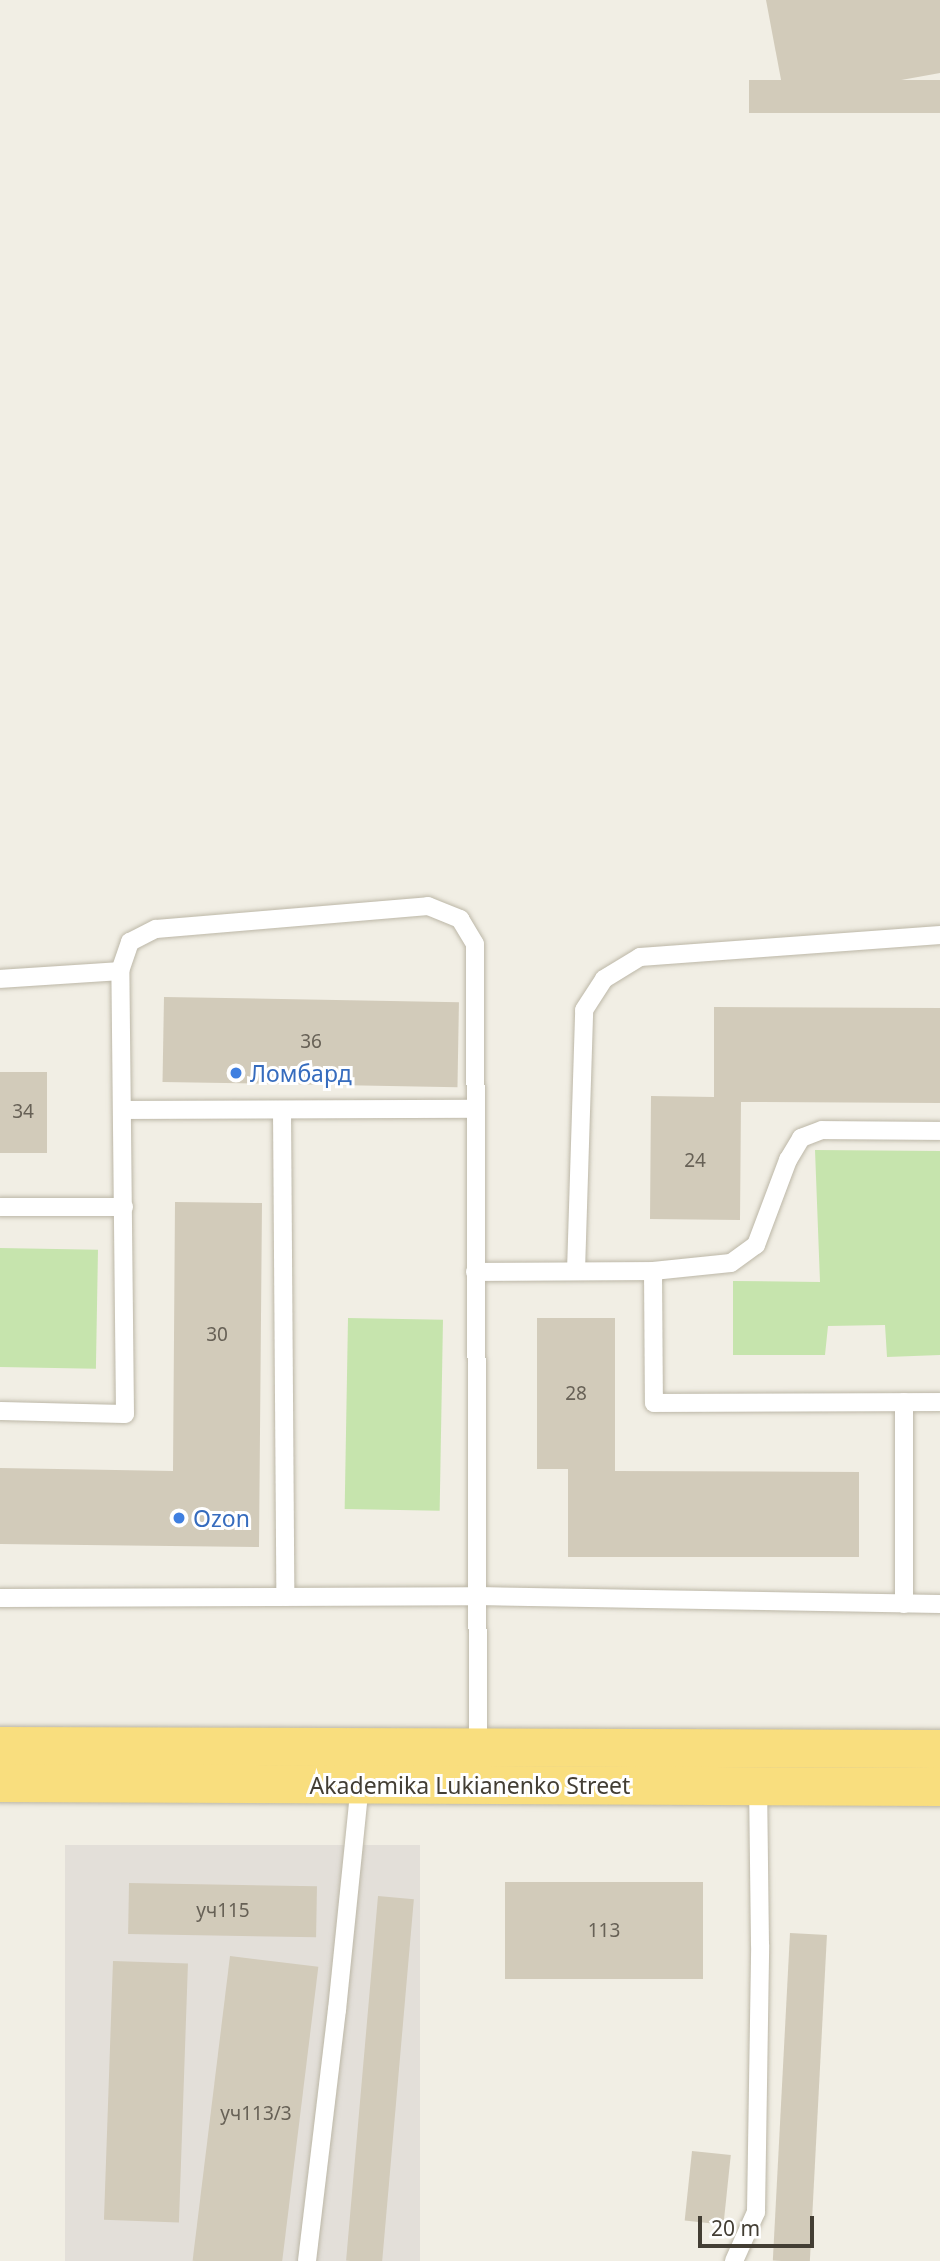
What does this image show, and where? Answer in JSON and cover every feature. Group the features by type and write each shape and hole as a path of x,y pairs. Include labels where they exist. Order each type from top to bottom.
{"highway":[{"name":"Akademika Lukianenko Street","path":"0,1746 940,1749"},
{"name":"Akademika Lukianenko Street","path":"0,1783 940,1787"}],"lane":[{"path":"0,1411 125,1414 120,971 130,942 156,929 428,906 460,919 475,944 478,1747"},
{"path":"576,1271 584,1010 604,979 640,957 940,935"},
{"path":"0,979 120,971"},
{"path":"123,1110 474,1109"},
{"path":"282,1110 285,1597"},
{"path":"475,1272 653,1271 732,1263 756,1245 788,1160 800,1138 822,1130 940,1131"},
{"path":"0,1207 124,1207"},
{"path":"653,1271 654,1403 940,1402"},
{"path":"904,1402 904,1604"},
{"path":"0,1598 477,1596 940,1604"},
{"path":"307,2261 360,1785"},
{"path":"734,2261 756,2212 760,1945 758,1787"}],"shaded area":[{"path":"65,1845 420,1845 420,2261 65,2261"}],"green space":[{"path":"815,1150 940,1151 940,1355 887,1357 885,1325 828,1326 825,1355 733,1355 733,1281 820,1282"},
{"path":"0,1248 98,1250 96,1369 0,1367"},
{"path":"348,1318 443,1320 440,1511 345,1509"}],"building":[{"path":"766,0 940,0 940,73 785,101"},
{"path":"749,80 940,80 940,113 749,113"},
{"path":"164,997 459,1002 457,1087 163,1082"},
{"path":"714,1007 940,1008 940,1103 741,1102 740,1220 650,1219 651,1096 714,1097"},
{"path":"0,1072 47,1072 47,1153 0,1153"},
{"path":"175,1202 262,1203 259,1547 0,1544 0,1468 173,1471"},
{"path":"537,1318 615,1318 615,1471 859,1472 859,1557 568,1557 568,1469 537,1469"},
{"path":"505,1882 703,1882 703,1979 505,1979"},
{"path":"129,1883 317,1886 316,1937 128,1934"},
{"path":"378,1896 414,1899 382,2261 346,2261"},
{"path":"790,1933 827,1935 810,2261 773,2261"},
{"path":"230,1956 318,1967 282,2261 193,2261"},
{"path":"113,1961 188,1964 179,2222 104,2220"},
{"path":"692,2151 731,2155 723,2225 685,2221"}],"place":[{"name":"Ломбард","path":"236,1073"},
{"name":"Ozon","path":"179,1518"}]}
